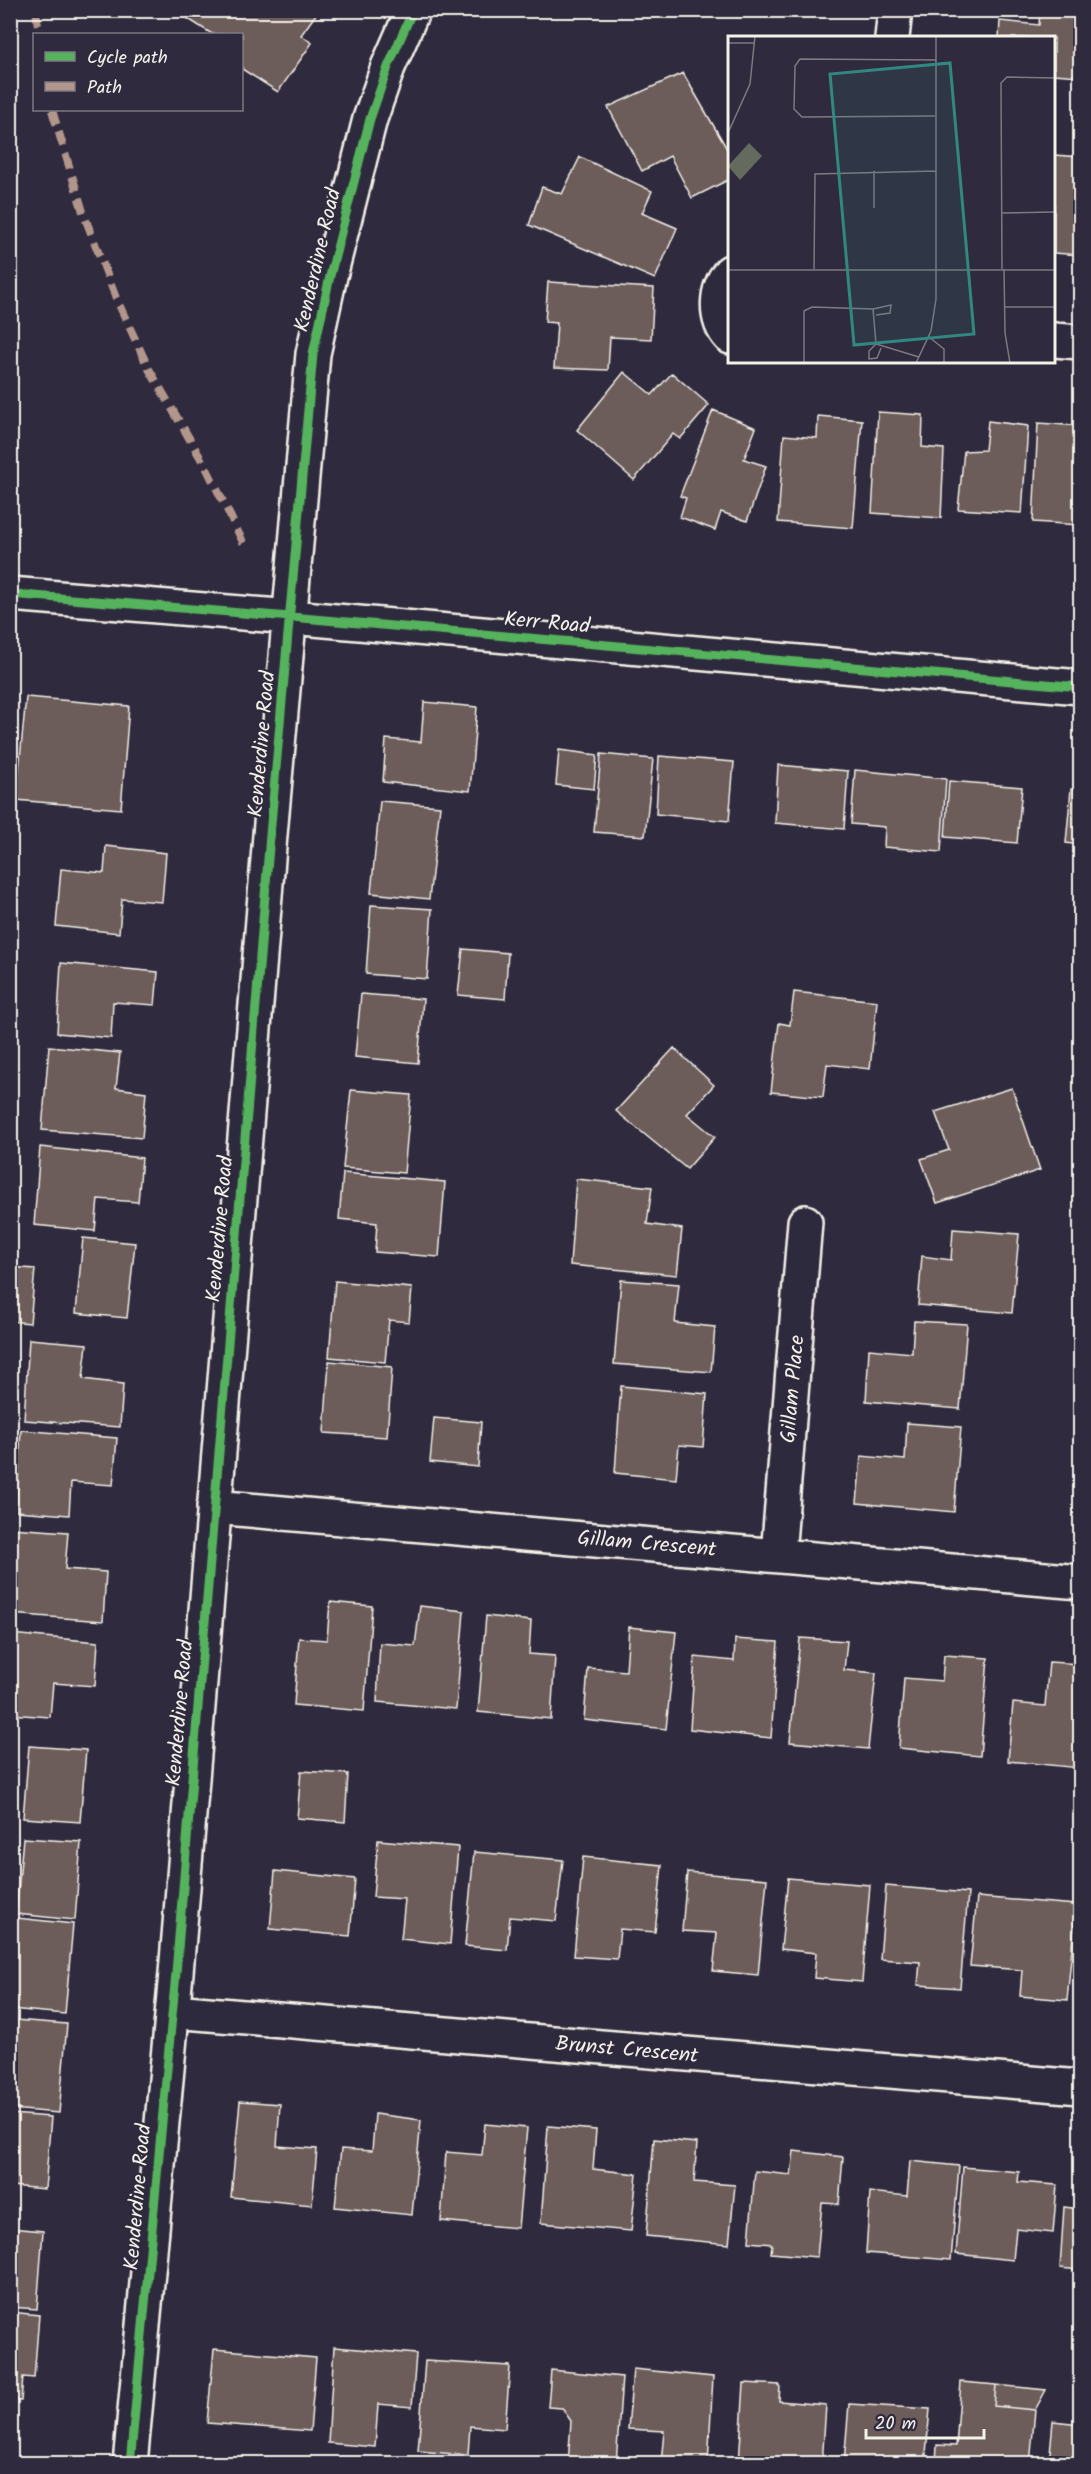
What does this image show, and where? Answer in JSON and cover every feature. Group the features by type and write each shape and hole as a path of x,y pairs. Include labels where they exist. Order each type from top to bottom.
{"street":[{"path":"892,36 895,10"},
{"name":"Kenderdine Road","path":"130,2463 173,2011 270,835 313,354 330,276 370,119 408,13"},
{"path":"728,274 719,294 718,313 728,336"},
{"path":"1055,340 1080,342"},
{"name":"Kerr Road","path":"10,594 1080,687"},
{"name":"Gillam Place","path":"778,1555 805,1222"},
{"name":"Gillam Crescent","path":"214,1507 1080,1582"},
{"name":"Brunst Crescent","path":"173,2011 1080,2087"}],"building":[{"path":"174,10 319,10 301,35 312,43 278,92 243,70 243,33 210,33"},
{"path":"1040,10 1080,10 1080,76 1055,74 1055,36 999,36 1000,21 1039,25"},
{"path":"683,73 728,151 728,180 692,198 670,156 642,171 608,107"},
{"path":"1055,155 1080,157 1080,255 1055,253"},
{"path":"580,157 652,191 642,213 677,228 655,279 529,225 542,187 562,194"},
{"path":"548,282 654,288 651,339 610,337 608,370 554,368 557,323 545,322"},
{"path":"624,372 652,395 672,373 709,405 680,439 673,434 634,480 577,430"},
{"path":"713,410 756,428 744,459 766,466 747,521 721,512 715,530 680,517 686,498 680,496"},
{"path":"878,412 923,415 922,447 944,449 941,518 872,513"},
{"path":"818,416 862,420 853,528 778,522 784,435 817,438"},
{"path":"988,421 1028,426 1022,513 958,509 964,451 985,450"},
{"path":"1038,423 1080,426 1080,525 1033,522"},
{"path":"26,697 129,706 121,809 16,800"},
{"path":"424,702 477,707 470,791 383,782 386,739 421,742"},
{"path":"559,750 597,755 594,789 556,785"},
{"path":"601,754 653,759 645,836 594,832"},
{"path":"659,756 734,762 729,821 656,814"},
{"path":"778,765 848,771 844,829 775,823"},
{"path":"855,770 946,779 941,852 884,847 885,827 851,824"},
{"path":"949,781 1022,787 1017,843 945,837"},
{"path":"1071,789 1080,790 1080,845 1066,843"},
{"path":"380,801 440,806 429,899 371,893"},
{"path":"106,846 166,853 162,902 122,899 119,933 56,926 61,869 104,873"},
{"path":"371,905 432,909 427,979 366,974"},
{"path":"463,949 508,953 505,999 458,995"},
{"path":"61,963 158,972 155,1005 113,1002 111,1038 57,1033"},
{"path":"794,992 877,1001 870,1069 827,1064 823,1097 771,1092 779,1023 790,1025"},
{"path":"361,994 423,999 418,1063 355,1057"},
{"path":"49,1046 120,1053 116,1088 146,1092 142,1138 42,1130"},
{"path":"674,1048 714,1085 687,1114 715,1137 687,1169 616,1111"},
{"path":"1012,1088 1040,1170 937,1203 921,1159 949,1150 935,1112"},
{"path":"351,1090 411,1095 404,1173 343,1168"},
{"path":"40,1147 142,1158 138,1202 98,1199 95,1231 34,1225"},
{"path":"343,1173 445,1182 439,1257 375,1252 377,1223 339,1219"},
{"path":"576,1179 652,1187 647,1224 682,1229 677,1275 570,1265"},
{"path":"953,1229 1019,1234 1012,1313 918,1305 922,1256 951,1260"},
{"path":"83,1238 135,1243 127,1318 76,1313"},
{"path":"10,1267 35,1269 30,1323 10,1321"},
{"path":"621,1280 679,1284 675,1323 715,1327 711,1372 614,1364"},
{"path":"335,1281 412,1288 409,1322 389,1320 385,1362 329,1357"},
{"path":"914,1321 967,1324 960,1409 866,1401 869,1349 912,1353"},
{"path":"29,1339 87,1344 83,1379 123,1384 120,1427 24,1420"},
{"path":"329,1361 392,1367 387,1437 324,1433"},
{"path":"621,1386 707,1394 703,1447 679,1445 676,1479 615,1473"},
{"path":"434,1418 481,1422 478,1467 430,1462"},
{"path":"907,1423 961,1427 954,1512 857,1503 861,1456 905,1460"},
{"path":"21,1430 117,1438 113,1485 71,1482 69,1515 16,1511"},
{"path":"11,1528 68,1532 65,1569 106,1572 103,1621 10,1614"},
{"path":"330,1602 372,1606 364,1711 294,1705 299,1638 327,1640"},
{"path":"420,1606 464,1611 456,1709 377,1702 380,1643 415,1646"},
{"path":"486,1616 531,1621 529,1654 555,1656 551,1719 478,1712"},
{"path":"629,1627 676,1632 666,1729 584,1720 588,1668 626,1671"},
{"path":"10,1634 98,1642 95,1686 53,1683 50,1717 10,1714"},
{"path":"800,1638 847,1641 844,1670 876,1673 868,1749 790,1742"},
{"path":"735,1639 778,1642 771,1738 690,1729 695,1657 734,1661"},
{"path":"944,1655 988,1658 980,1756 899,1748 904,1678 942,1681"},
{"path":"1049,1662 1080,1664 1080,1768 1008,1761 1013,1703 1045,1706"},
{"path":"29,1746 86,1750 80,1822 23,1818"},
{"path":"301,1771 348,1774 345,1822 297,1818"},
{"path":"23,1838 81,1842 75,1920 16,1914"},
{"path":"378,1840 458,1847 450,1944 401,1939 405,1899 373,1897"},
{"path":"474,1852 563,1860 556,1921 510,1917 507,1950 465,1946"},
{"path":"583,1857 662,1865 655,1932 620,1929 617,1959 574,1956"},
{"path":"275,1871 355,1879 350,1936 270,1929"},
{"path":"687,1872 767,1879 758,1975 713,1971 717,1933 682,1931"},
{"path":"788,1878 870,1885 862,1982 814,1978 816,1953 781,1949"},
{"path":"886,1886 968,1893 960,1988 918,1985 920,1962 880,1959"},
{"path":"977,1897 1076,1905 1067,2000 1020,1996 1022,1970 970,1966"},
{"path":"17,1918 73,1924 65,2014 10,2009"},
{"path":"1080,1946 1080,1998 1074,1997"},
{"path":"14,2020 67,2024 59,2113 10,2109 10,2054"},
{"path":"240,2101 280,2104 277,2146 317,2149 312,2205 231,2197"},
{"path":"10,2114 51,2117 45,2189 10,2186"},
{"path":"375,2114 421,2120 412,2215 335,2207 341,2149 372,2151"},
{"path":"485,2124 527,2128 518,2228 441,2221 446,2152 482,2155"},
{"path":"548,2126 596,2130 593,2169 637,2174 631,2231 541,2223"},
{"path":"654,2139 697,2143 694,2182 735,2185 729,2244 646,2236"},
{"path":"794,2151 843,2157 839,2204 822,2203 817,2257 771,2253 772,2244 749,2242 755,2171 791,2175"},
{"path":"910,2161 959,2166 951,2260 866,2253 870,2192 907,2196"},
{"path":"963,2167 1019,2172 1018,2182 1057,2185 1053,2233 1016,2229 1013,2260 956,2254"},
{"path":"1064,2207 1080,2209 1080,2270 1060,2268"},
{"path":"10,2228 43,2231 37,2309 10,2307"},
{"path":"10,2312 39,2315 34,2378 23,2377 21,2401 10,2400"},
{"path":"334,2347 416,2354 412,2407 378,2404 375,2447 328,2443"},
{"path":"214,2349 316,2358 310,2431 207,2423"},
{"path":"425,2361 510,2366 505,2429 470,2426 468,2455 418,2451"},
{"path":"633,2369 713,2377 708,2464 661,2464 664,2431 628,2429"},
{"path":"551,2370 622,2377 616,2464 568,2464 571,2421 562,2408 548,2407"},
{"path":"961,2382 996,2385 994,2406 1035,2410 1030,2464 936,2464 937,2445 956,2446"},
{"path":"744,2383 780,2385 779,2401 826,2405 822,2464 739,2464"},
{"path":"996,2385 1046,2390 1035,2410 994,2406"},
{"path":"849,2404 930,2409 925,2464 844,2464"},
{"path":"1053,2421 1080,2424 1080,2464 1049,2464"},
{"path":"10,2457 25,2458 25,2464 10,2464"}],"marked path":[{"path":"36,10 39,33"},
{"path":"52,111 84,215 116,298 149,369 207,469 244,544"}],"cycle path":[{"path":"130,2464 176,1973 270,835 313,354 330,276 370,119 388,67 413,10"},
{"path":"10,594 1080,687"}]}
